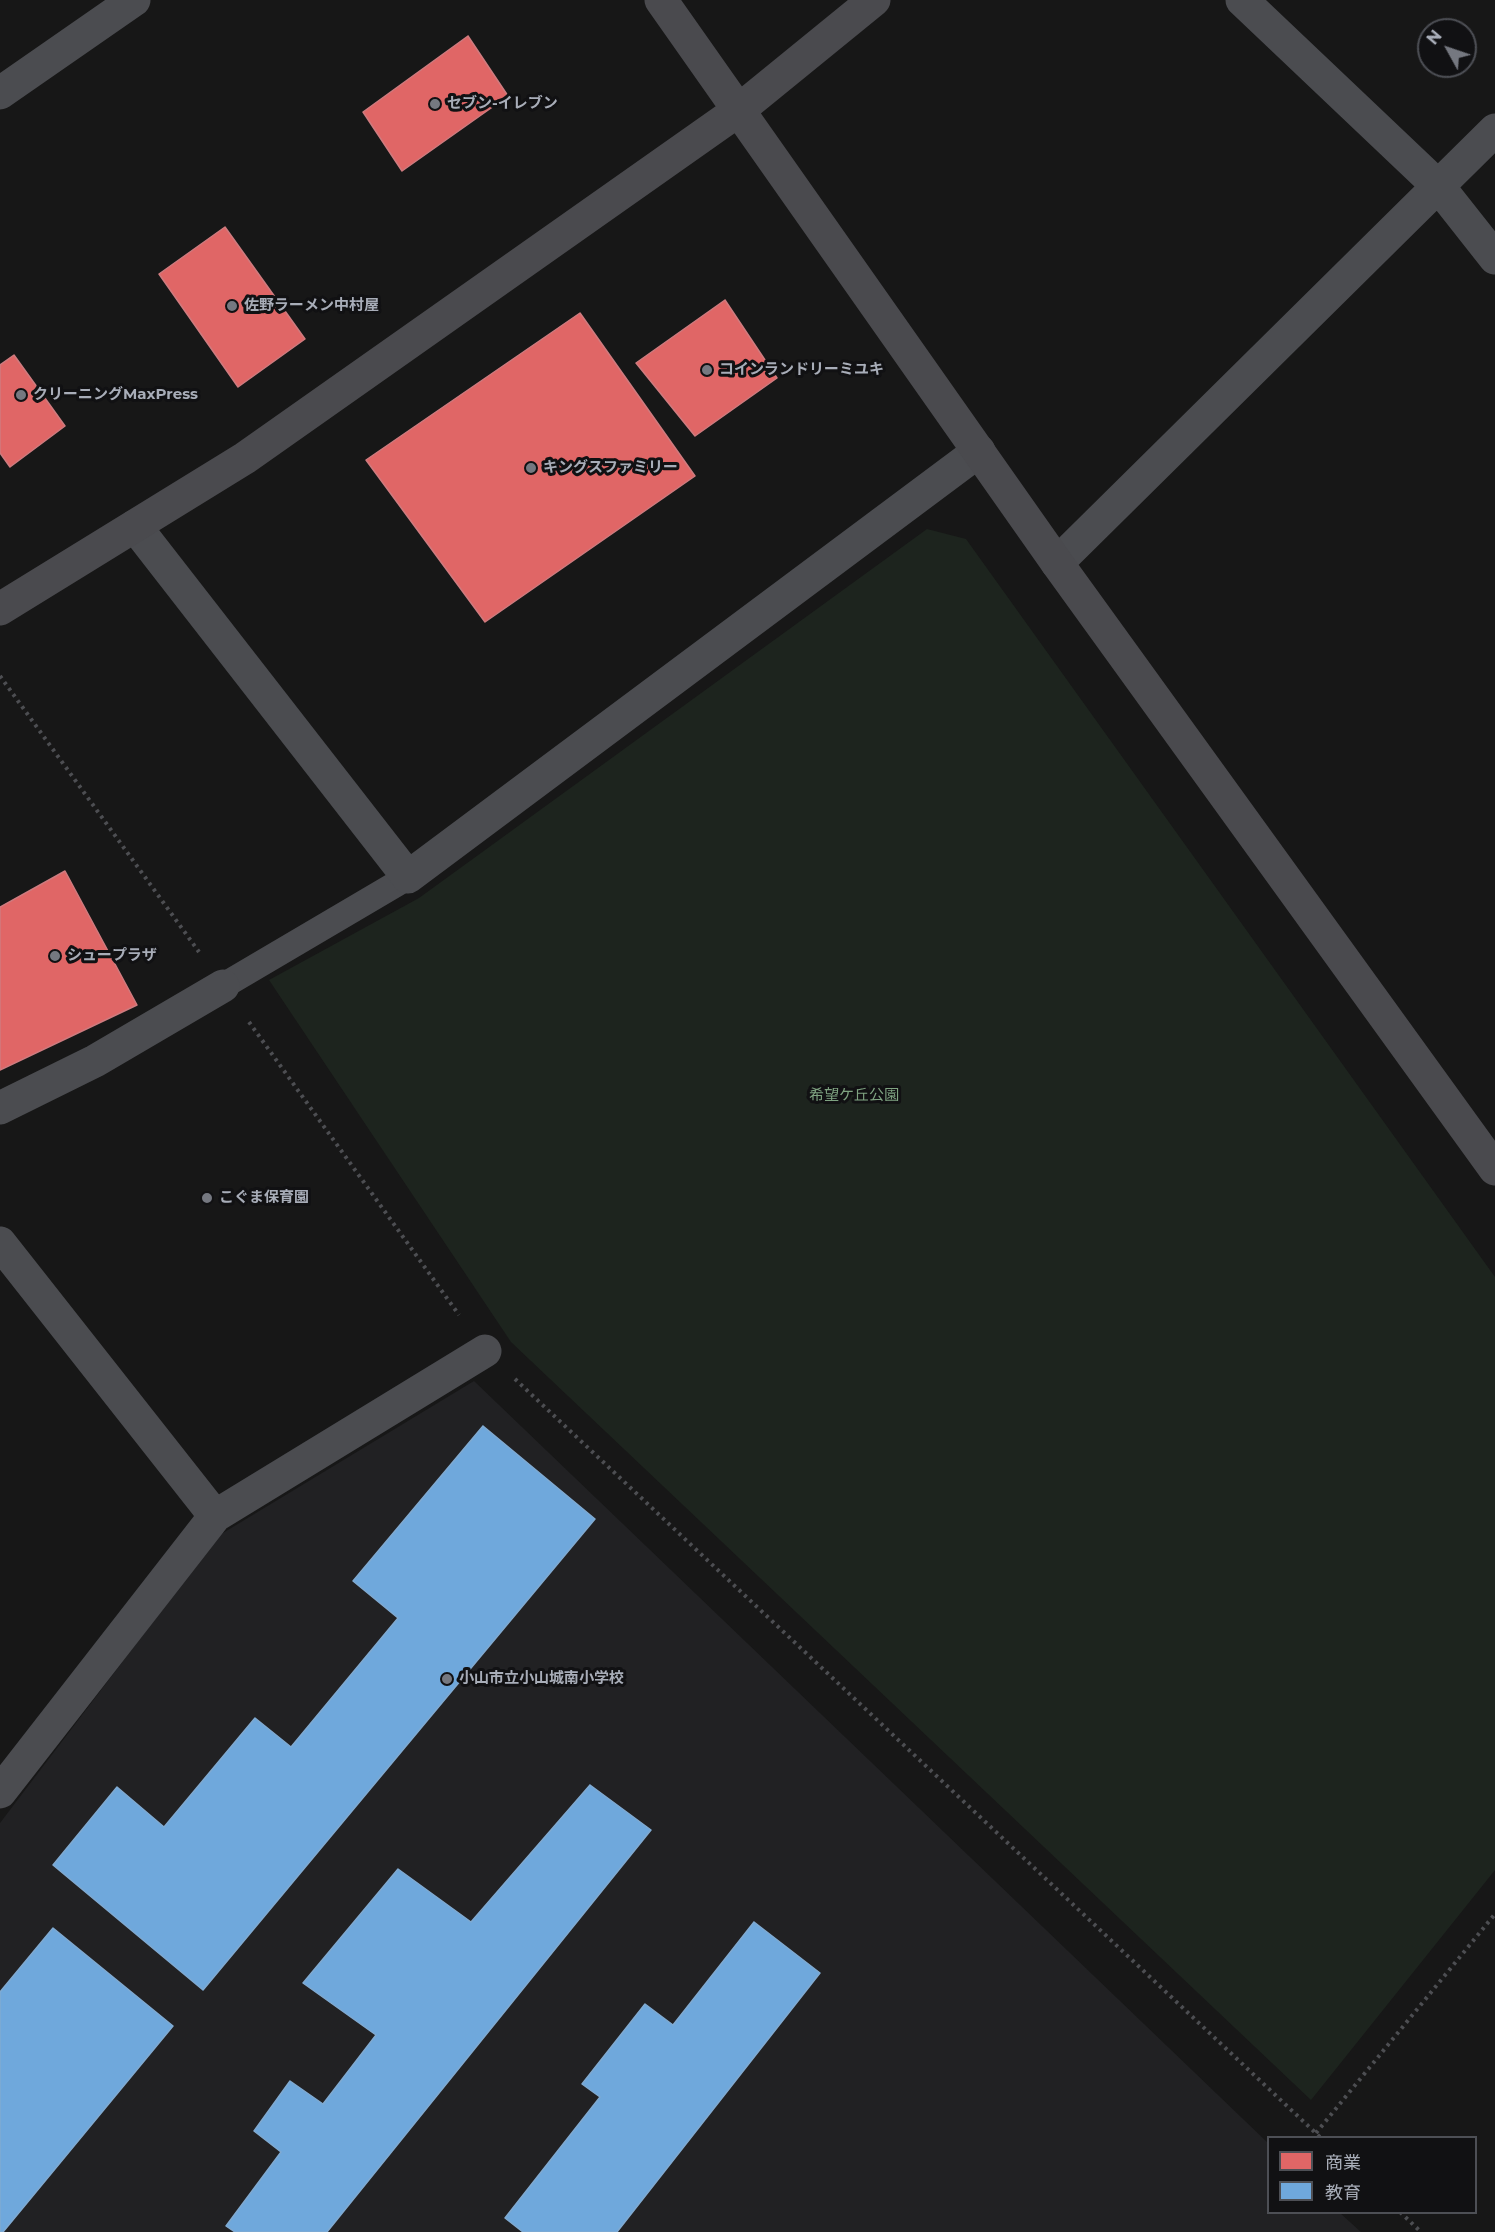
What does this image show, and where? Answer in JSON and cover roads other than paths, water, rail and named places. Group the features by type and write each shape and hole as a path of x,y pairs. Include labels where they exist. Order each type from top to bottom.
{"street":[{"path":"0,93 134,0"},
{"path":"662,0 1057,563 1495,1169"},
{"path":"0,609 245,458 739,110 874,0"},
{"path":"1242,0 1439,187 1495,258"},
{"path":"1057,563 1495,130"},
{"path":"135,525 408,877 979,451"},
{"path":"0,1108 95,1060 223,986"},
{"path":"0,1243 215,1516"},
{"path":"0,1792 215,1516 485,1351"}],"lane":[{"path":"223,986 408,877"}],"place":[{"name":"セブン-イレブン","path":"435,104"},
{"name":"佐野ラーメン中村屋","path":"232,306"},
{"name":"コインランドリーミユキ","path":"707,370"},
{"name":"クリーニングMaxPress","path":"21,395"},
{"name":"キングスファミリー","path":"531,468"},
{"name":"シュープラザ","path":"55,956"},
{"name":"こぐま保育園","path":"207,1198"},
{"name":"小山市立小山城南小学校","path":"447,1679"}],"park label":[{"name":"希望ケ丘公園","path":"854,1096"}]}
